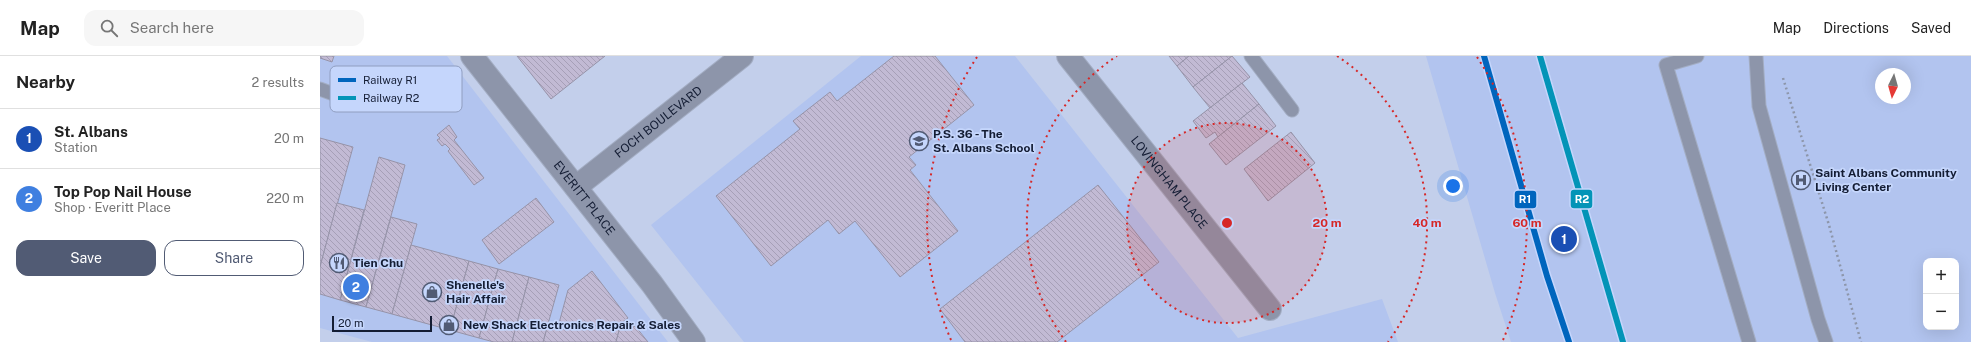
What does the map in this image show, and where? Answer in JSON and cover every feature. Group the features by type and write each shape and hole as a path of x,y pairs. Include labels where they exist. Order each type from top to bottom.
{"street":[{"name":"EVERITT PLACE","path":"472,56 652,284 694,342"},
{"name":"FOCH BOULEVARD","path":"576,187 742,56"},
{"name":"LOVINGHAM PLACE","path":"1068,56 1270,309"}],"lane":[{"path":"1250,56 1292,110"},
{"path":"1697,56 1666,65 1749,342"},
{"path":"1756,56 1759,106 1818,319 1826,342"},
{"path":"320,89 330,93"}],"path":[{"path":"1782,73 1829,225 1860,342"}],"shaded area":[{"path":"320,56 447,56 455,66 330,66 330,112 462,112 462,75 668,342 372,342 320,328"},
{"name":"P.S. 36 - The St. Albans School","path":"861,56 1015,56 1238,338 1382,299 1398,342 744,342 651,225"},
{"name":"Saint Albans Community Living Center","path":"1426,56 1971,56 1971,342 1511,342 1495,293"}],"building":[{"path":"320,56 334,56 332,62 320,58"},
{"path":"517,56 605,56 551,99"},
{"path":"894,56 935,56 974,105 909,157 916,165 910,170 958,231 900,277 855,221 839,234 828,220 771,266 716,196 800,129 793,121 830,92 837,101"},
{"path":"1169,56 1189,56 1177,66"},
{"path":"1189,56 1232,56 1193,87 1177,66"},
{"path":"1232,56 1250,77 1210,108 1193,87"},
{"path":"1242,83 1259,104 1218,137 1215,132 1206,138 1193,121"},
{"path":"1259,104 1276,126 1226,165 1209,144"},
{"path":"449,125 457,137 454,140 484,178 474,185 448,151 450,149 445,144 442,146 437,140 440,138 437,135"},
{"path":"1291,132 1315,163 1268,201 1244,169"},
{"path":"320,138 353,147 320,267"},
{"path":"379,157 405,165 366,307 340,300"},
{"path":"1098,185 1159,262 1057,342 965,342 940,309"},
{"path":"536,198 554,222 499,264 482,240"},
{"path":"337,203 364,210 340,300 320,294 320,267"},
{"path":"391,217 417,224 392,314 366,307"},
{"path":"411,245 469,261 450,330 392,314"},
{"path":"469,261 498,269 479,338 450,330"},
{"path":"498,269 529,277 512,342 494,342 479,338"},
{"path":"592,271 628,318 621,323 616,342 543,342 548,324 558,327 568,290"},
{"path":"529,277 559,285 543,342 512,342"},
{"path":"621,323 636,327 648,342 616,342"}],"rail line":[{"name":"R1","path":"1484,56 1547,276 1569,342"},
{"name":"R2","path":"1540,56 1623,342"}],"place":[{"name":"P.S. 36 - The St. Albans School","path":"919,141"},
{"name":"Saint Albans Community Living Center","path":"1801,180"},
{"name":"St. Albans","path":"1564,239"},
{"name":"Tien Chu","path":"339,263"},
{"name":"Top Pop Nail House","path":"356,287"},
{"name":"Shenelle's Hair Affair","path":"432,292"},
{"name":"New Shack Electronics Repair & Sales","path":"449,325"}]}
